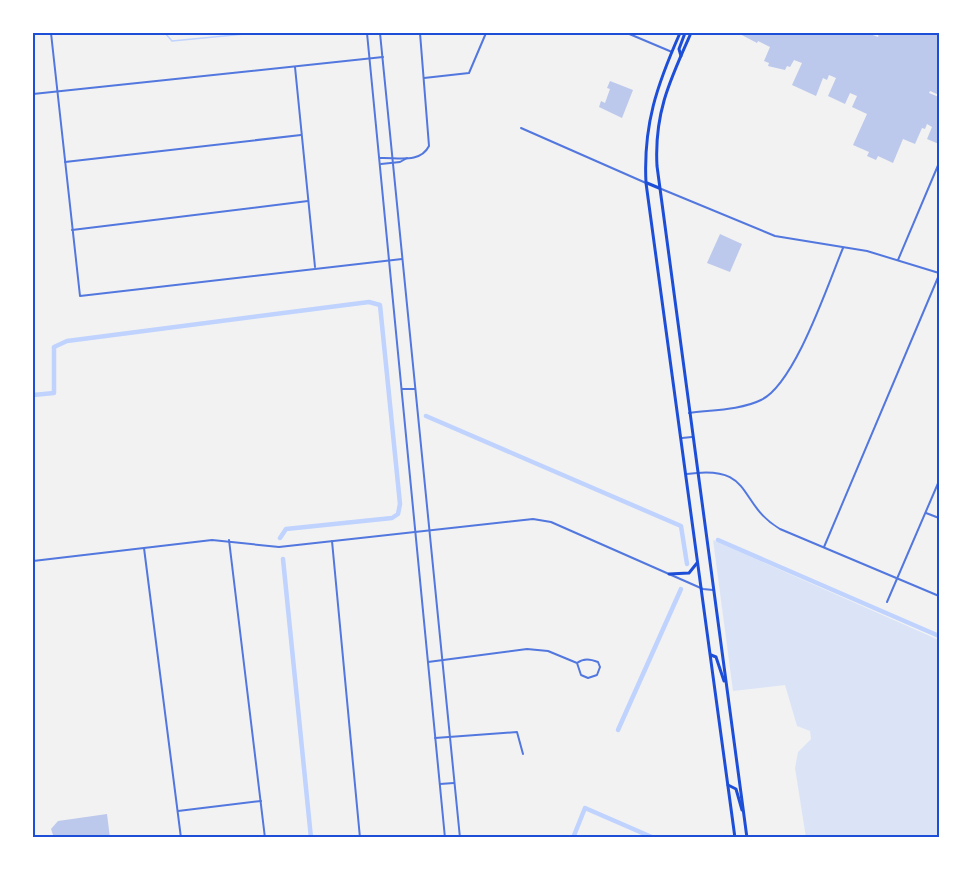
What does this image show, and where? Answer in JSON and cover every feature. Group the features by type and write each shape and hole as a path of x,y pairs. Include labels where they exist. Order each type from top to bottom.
{"main road":[{"path":"680,33 652,104 646,132 646,183 703,589 735,838"},
{"path":"681,56 679,49 686,33"},
{"path":"691,33 669,81 659,116 656,153 696,472 747,838"},
{"path":"672,52 681,56"},
{"path":"646,183 659,188"},
{"path":"669,574 689,573 698,561"},
{"path":"711,655 716,657 721,677 726,682"},
{"path":"718,706 729,705"},
{"path":"728,785 736,789 743,811"}],"street":[{"path":"51,33 80,296 402,259"},
{"path":"366,33 445,838"},
{"path":"380,33 459,838"},
{"path":"379,164 393,163 423,154 430,144 420,33"},
{"path":"424,78 470,73 486,33"},
{"path":"627,33 672,52"},
{"path":"33,94 383,57"},
{"path":"295,67 315,268"},
{"path":"521,128 646,183"},
{"path":"64,162 301,135"},
{"path":"379,158 406,158"},
{"path":"897,260 939,163"},
{"path":"659,188 767,234 897,260 939,274 824,547"},
{"path":"72,230 308,201"},
{"path":"689,413 744,405 760,401 774,393 789,373 844,248"},
{"path":"402,390 415,389"},
{"path":"682,438 692,437"},
{"path":"686,474 723,473 744,487 760,514 770,523 939,596"},
{"path":"887,602 939,481"},
{"path":"926,513 939,518"},
{"path":"33,561 229,540 279,547 516,519 551,522 703,589 713,590"},
{"path":"229,540 265,838"},
{"path":"332,542 360,838"},
{"path":"144,548 181,838"},
{"path":"428,662 528,649 548,651 577,663 581,675 588,678 597,675 598,662 582,659 577,663"},
{"path":"435,738 517,732 523,754"},
{"path":"440,784 454,783"},
{"path":"178,811 261,801"}],"shaded area":[{"path":"713,540 939,640 939,838 806,838 795,768 798,752 811,739 810,731 797,726 785,685 733,691"}],"building":[{"path":"738,33 868,33 878,37 879,33 939,33 939,95 930,91 929,93 939,97 939,144 927,139 932,127 927,124 925,129 922,128 915,144 903,139 893,163 878,156 876,160 867,156 869,152 853,145 867,114 852,107 857,96 850,93 845,104 828,96 836,78 829,75 827,80 823,78 816,96 792,85 802,63 794,60 785,70 768,66 769,63 764,61 770,47"},
{"path":"610,81 633,90 622,118 599,107 601,101 605,103"},
{"path":"720,234 742,244 730,272 707,263"},
{"path":"107,814 110,838 54,838 51,829 58,821"}],"waterway":[{"path":"165,33 172,41 255,33"},
{"path":"33,395 54,393 54,347 67,341 369,302 380,305 400,504 398,514 392,518 286,529 280,538"},
{"path":"426,416 681,526 687,564"},
{"path":"718,540 939,636"},
{"path":"283,559 311,838"},
{"path":"618,730 681,589"},
{"path":"573,838 585,808 654,838"}]}
